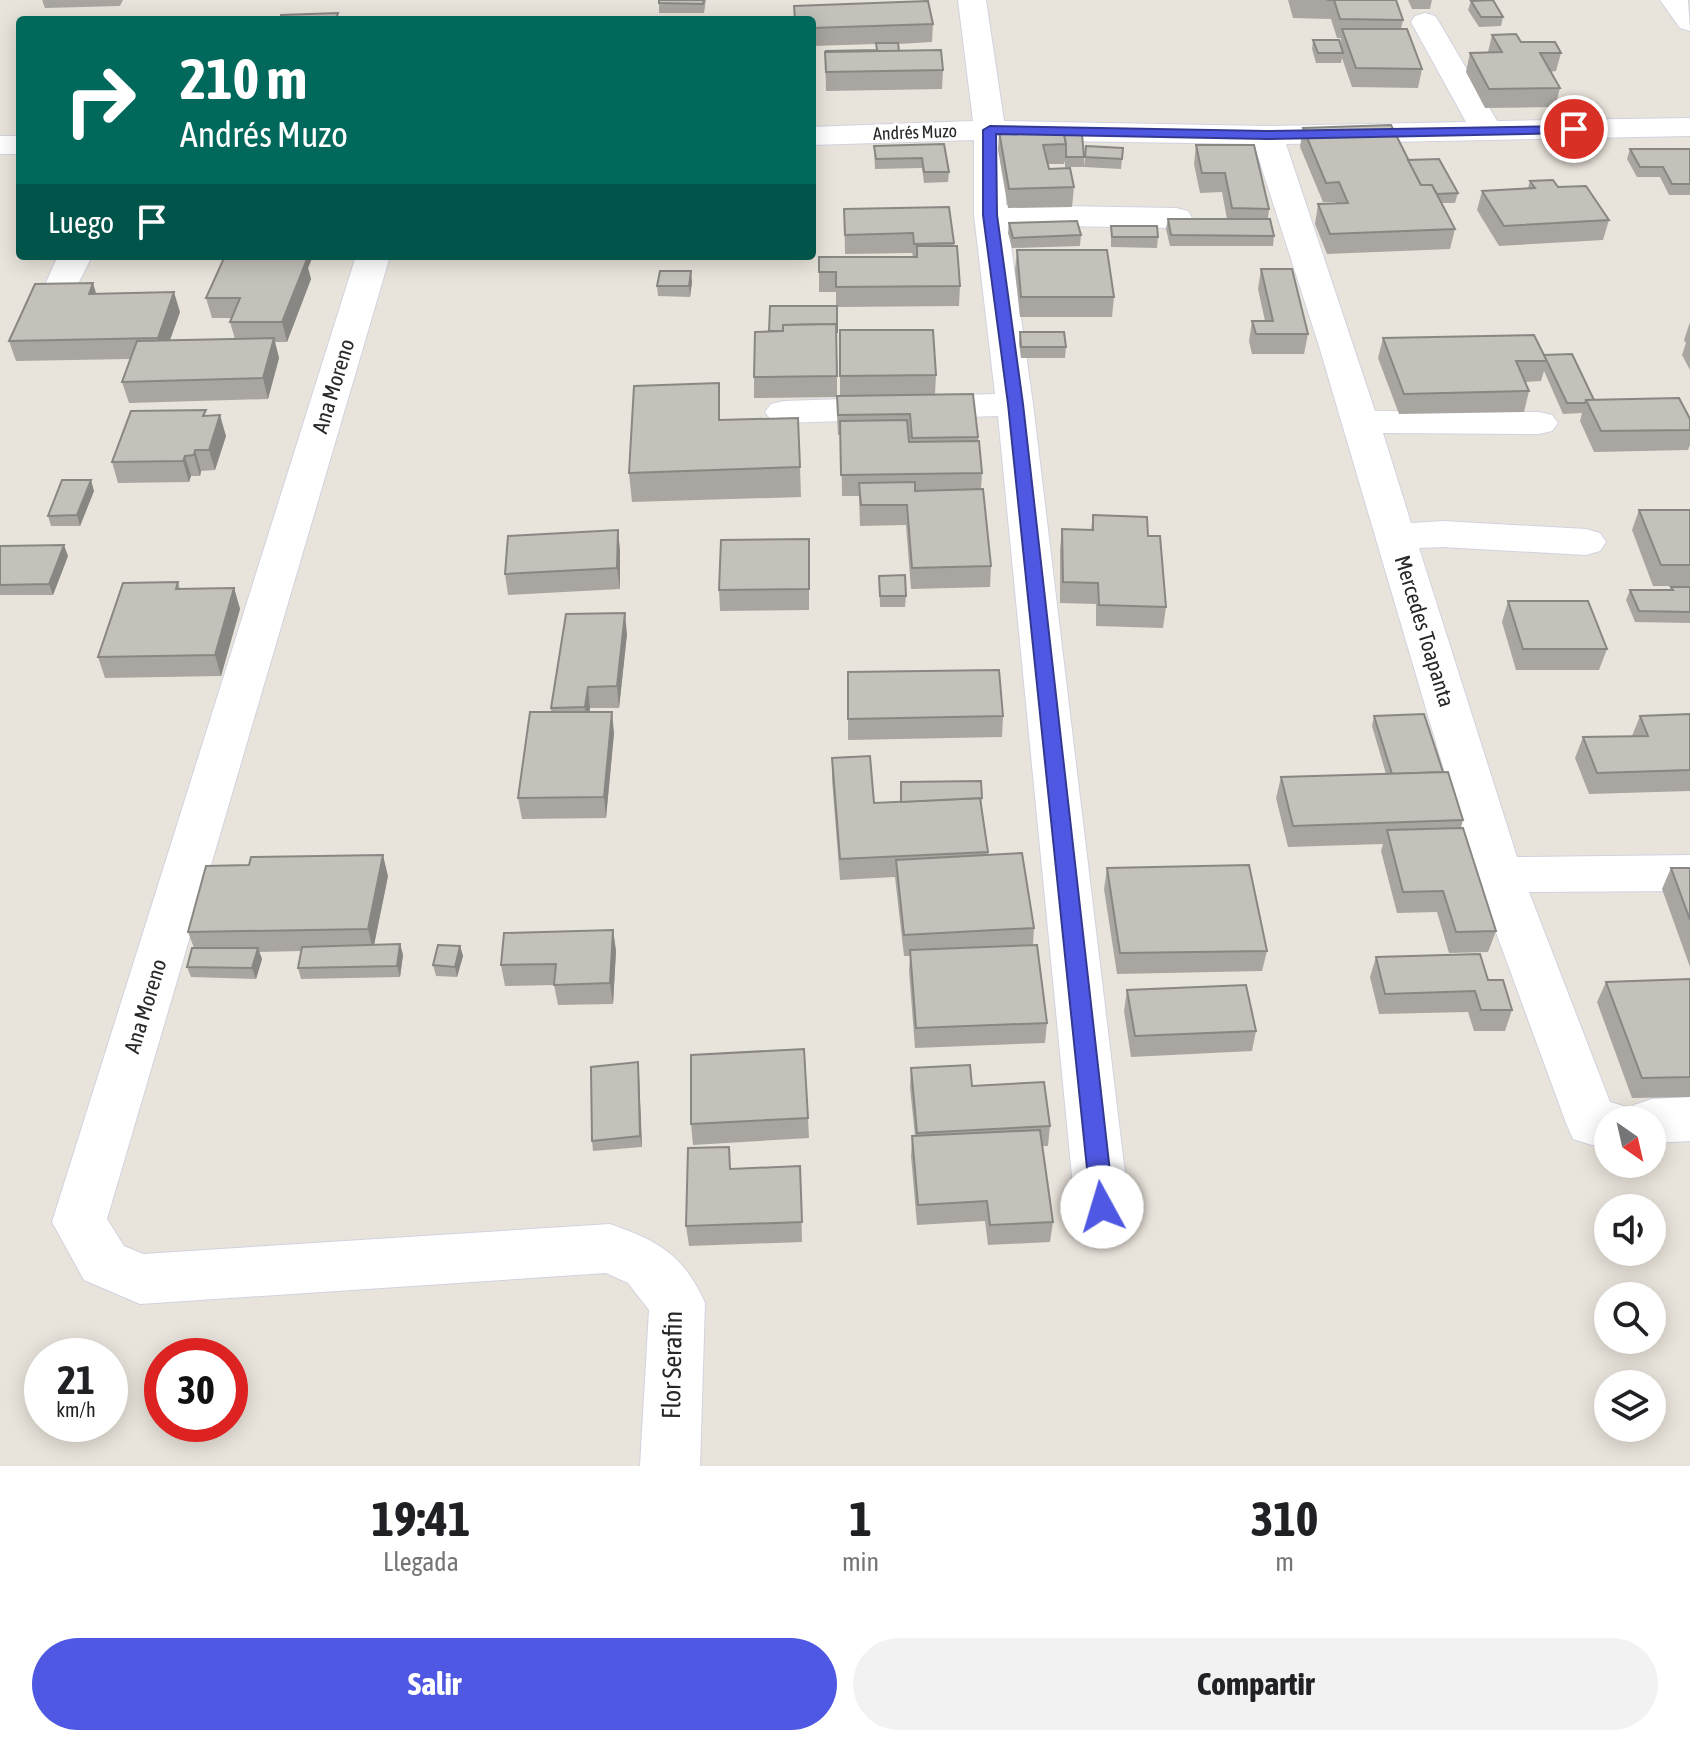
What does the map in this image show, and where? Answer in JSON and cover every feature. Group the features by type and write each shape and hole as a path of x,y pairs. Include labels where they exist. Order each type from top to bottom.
{"street":[{"path":"972,0 990,130 990,215 1015,404 1102,1207"},
{"path":"1674,0 1690,22"},
{"path":"1425,22 1487,131"},
{"name":"Andrés Muzo","path":"816,136 990,130 1267,135 1690,127"},
{"name":"Mercedes Toapanta","path":"1267,135 1361,422 1499,875 1594,1108"},
{"path":"990,215 1176,218"},
{"path":"59,291 73,260"},
{"name":"Ana Moreno","path":"372,260 79,1222 104,1263 140,1279 610,1248"},
{"path":"784,412 1015,404"},
{"path":"1361,422 1539,423"},
{"path":"1396,537 1443,534 1586,542"},
{"path":"1499,875 1690,873"},
{"path":"1666,1120 1690,1119"},
{"name":"Flor Serafin","path":"610,1248 648,1266 677,1303 670,1466"}],"building":[{"path":"659,0 704,0 703,4 659,3"},
{"path":"1334,0 1396,0 1403,20 1340,19"},
{"path":"1493,0 1503,17 1481,17 1471,1"},
{"path":"928,1 933,24 816,28 816,16 795,16 794,6"},
{"path":"338,13 337,16 281,15"},
{"path":"1342,29 1407,29 1422,69 1356,68"},
{"path":"1516,34 1521,42 1555,42 1561,53 1540,53 1560,88 1489,89 1470,53 1502,52 1492,35"},
{"path":"1313,40 1339,40 1343,53 1318,53"},
{"path":"876,43 898,43 899,51 826,52 877,50"},
{"path":"941,50 943,70 826,72 825,52"},
{"path":"1391,125 1421,185 1432,185 1455,229 1330,234 1318,204 1348,203 1339,182 1326,183 1303,128"},
{"path":"1063,130 1066,144 1043,145 1049,169 1070,168 1074,187 1009,189 999,131"},
{"path":"1064,133 1082,134 1084,157 1066,157"},
{"path":"944,144 949,172 924,172 922,158 876,159 874,146"},
{"path":"1196,145 1254,145 1269,209 1232,208 1225,173 1202,173"},
{"path":"1086,146 1123,148 1122,159 1085,157"},
{"path":"1630,149 1690,149 1690,184 1672,184 1663,167 1640,167"},
{"path":"1439,159 1458,193 1437,194 1432,185 1421,185 1408,160"},
{"path":"1553,180 1558,187 1586,186 1609,220 1504,226 1482,191 1535,188 1530,181"},
{"path":"949,207 954,243 914,244 913,233 845,235 844,209"},
{"path":"1168,219 1270,219 1274,236 1171,235"},
{"path":"1077,221 1081,235 1013,238 1009,223"},
{"path":"1111,226 1157,226 1158,237 1112,237"},
{"path":"917,246 957,246 960,286 836,287 836,272 819,272 819,257 917,257"},
{"path":"1017,250 1107,250 1114,297 1021,297"},
{"path":"223,260 307,260 282,322 230,322 240,298 206,298"},
{"path":"1261,269 1292,269 1308,334 1256,334 1252,321 1273,321"},
{"path":"660,271 691,271 689,286 657,286"},
{"path":"93,283 89,294 174,292 158,338 9,341 35,284"},
{"path":"770,306 837,306 837,333 836,324 783,325 783,331 769,331"},
{"path":"836,324 837,376 754,377 755,332 783,331 783,325"},
{"path":"840,330 933,330 936,375 840,376"},
{"path":"1020,332 1064,332 1066,347 1021,347"},
{"path":"1534,335 1547,361 1516,361 1529,391 1404,394 1383,338"},
{"path":"274,338 263,378 122,382 137,341"},
{"path":"1572,354 1594,400 1567,403 1544,355"},
{"path":"719,383 719,420 798,418 800,467 629,473 634,386"},
{"path":"973,394 978,437 912,438 910,414 838,415 837,396"},
{"path":"1679,398 1690,419 1690,430 1601,431 1586,400"},
{"path":"206,410 203,416 220,415 209,450 195,450 194,455 185,456 183,461 112,462 131,411"},
{"path":"907,420 909,442 979,441 982,473 841,475 840,421"},
{"path":"62,480 91,480 77,515 48,516"},
{"path":"915,482 915,491 983,489 991,566 912,568 907,505 861,505 859,483"},
{"path":"1639,510 1690,510 1690,565 1661,565"},
{"path":"1093,515 1147,517 1148,536 1160,536 1166,607 1099,605 1098,583 1063,582 1062,529 1093,530"},
{"path":"618,530 617,568 505,574 508,536"},
{"path":"809,539 809,589 719,590 721,540"},
{"path":"64,545 49,584 0,585 0,546"},
{"path":"905,575 906,596 880,596 879,576"},
{"path":"178,582 176,589 234,588 215,655 98,657 123,583"},
{"path":"1671,587 1690,587 1690,612 1639,611 1630,590 1673,590"},
{"path":"1508,601 1588,601 1607,649 1523,649"},
{"path":"625,613 617,686 588,687 585,707 551,708 566,614"},
{"path":"999,670 1003,716 848,719 848,672"},
{"path":"530,712 612,712 604,797 518,798"},
{"path":"1424,714 1443,772 1392,774 1374,716"},
{"path":"1690,714 1690,770 1597,773 1583,737 1648,736 1640,716"},
{"path":"870,756 874,803 980,798 988,852 840,859 832,758"},
{"path":"1448,772 1463,820 1293,826 1281,777"},
{"path":"981,781 982,798 901,802 901,782"},
{"path":"1463,828 1496,931 1456,932 1443,891 1403,892 1387,830"},
{"path":"1022,853 1034,928 904,935 896,860"},
{"path":"383,855 368,929 188,932 206,866 249,865 251,857"},
{"path":"1249,865 1267,951 1120,953 1107,868"},
{"path":"1671,868 1690,868 1690,920"},
{"path":"613,930 610,983 554,985 556,964 501,965 504,933"},
{"path":"400,944 397,966 298,968 302,947"},
{"path":"438,945 460,946 455,967 433,965"},
{"path":"1037,945 1047,1023 916,1028 910,950"},
{"path":"192,948 258,948 252,968 187,967"},
{"path":"1480,954 1488,980 1503,980 1512,1010 1481,1010 1475,991 1385,994 1376,957"},
{"path":"1690,979 1690,1077 1642,1078 1606,982"},
{"path":"1246,985 1256,1031 1135,1036 1127,990"},
{"path":"804,1049 808,1118 691,1124 691,1055"},
{"path":"638,1062 640,1136 592,1141 591,1067"},
{"path":"970,1065 972,1086 1044,1082 1050,1126 917,1133 911,1068"},
{"path":"1040,1130 1053,1222 990,1225 987,1201 918,1205 912,1136"},
{"path":"729,1147 730,1169 800,1166 802,1222 686,1226 688,1148"}],"route":[{"path":"1102,1207 1015,404 990,215 990,130 1267,135 1574,129"}]}
